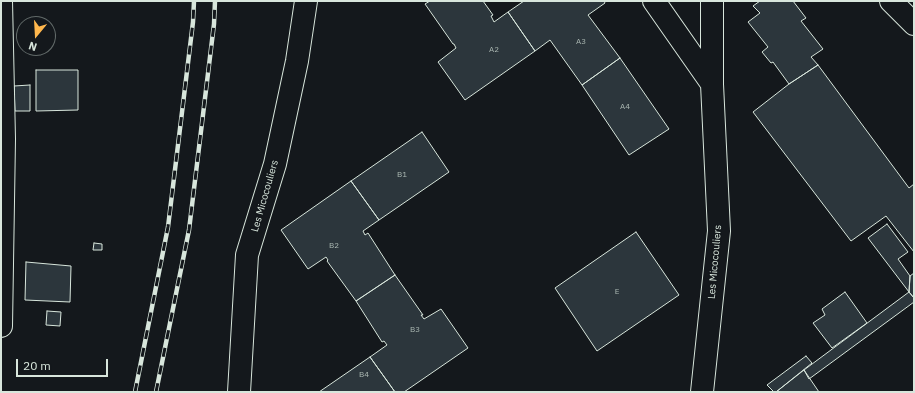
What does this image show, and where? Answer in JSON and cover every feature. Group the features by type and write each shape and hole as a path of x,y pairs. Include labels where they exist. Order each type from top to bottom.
{"street":[{"path":"1,1 4,139 1,326"},
{"name":"Les Micocouliers","path":"239,392 247,255 275,164 297,61 306,1"},
{"path":"654,1 712,84"},
{"name":"Les Micocouliers","path":"702,392 719,231 712,84 712,1"},
{"path":"891,1 914,24"}],"building":[{"path":"430,1 483,1 493,15 491,16 494,22 508,12 535,51 465,100 438,62 456,48 425,4"},
{"path":"524,1 604,1 605,3 588,15 620,58 582,85 550,40 535,51 508,12"},
{"path":"760,1 793,1 806,18 801,21 823,49 811,57 818,65 789,84 773,62 771,63 762,52 768,47 748,22 760,13 753,6"},
{"path":"620,58 669,129 629,155 582,85"},
{"path":"818,65 909,188 914,184 914,252 886,216 851,241 753,112 789,84"},
{"path":"36,70 78,70 78,110 36,111"},
{"path":"30,85 30,111 15,111 14,86"},
{"path":"422,132 449,172 379,220 351,181"},
{"path":"351,181 379,220 363,231 365,235 368,233 395,275 356,301 327,261 328,260 326,257 308,269 281,230"},
{"path":"887,224 908,252 898,259 910,276 909,292 868,238"},
{"path":"636,232 679,295 597,351 555,288"},
{"path":"94,243 102,244 102,250 93,250"},
{"path":"26,262 71,266 70,302 25,300"},
{"path":"914,273 914,298 909,292 910,276"},
{"path":"395,275 423,315 421,315 424,319 441,309 468,348 404,392 395,392 370,357 387,345 384,341 382,342 356,301"},
{"path":"845,292 867,323 832,348 813,323 825,315 822,309"},
{"path":"909,292 914,298 914,302 809,379 804,370"},
{"path":"47,311 61,312 60,326 46,325"},
{"path":"806,356 812,363 776,392 774,392 767,385"},
{"path":"370,357 395,392 319,392"},
{"path":"804,370 819,392 776,392"}],"railway":[{"path":"135,392 168,227 193,22 194,1"},
{"path":"156,392 189,230 214,24 215,1"}]}
